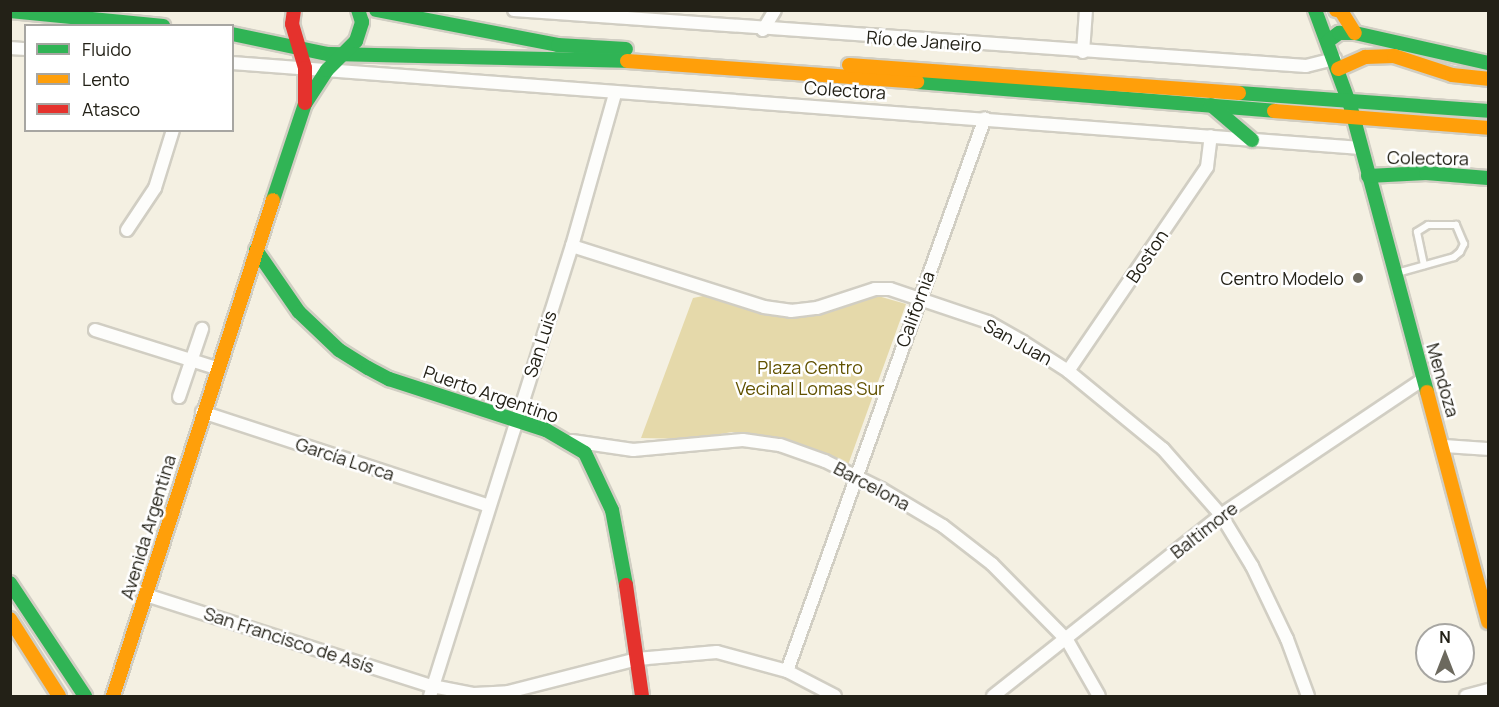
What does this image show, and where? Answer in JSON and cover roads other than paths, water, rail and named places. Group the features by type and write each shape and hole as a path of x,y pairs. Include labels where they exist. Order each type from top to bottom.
{"main road":[{"name":"Avenida Argentina","path":"294,10 292,24 302,50 305,68 305,104"},
{"name":"Avenida Argentina","path":"113,696 216,368 305,104 327,70 362,30 358,10"},
{"path":"376,10 558,45 1348,99 1488,111"},
{"path":"1315,10 1348,99"},
{"path":"1336,10 1341,11 1355,33"},
{"path":"10,11 143,24"},
{"path":"1328,41 1339,33 1355,33 1453,58 1488,63"},
{"path":"234,34 302,50 340,54 667,62 1488,128"},
{"path":"1336,64 1365,57 1394,56 1452,75 1488,79"},
{"name":"Mendoza","path":"1348,99 1393,274 1425,378 1488,622"},
{"path":"1211,105 1252,140"},
{"name":"Colectora","path":"1368,176 1426,173 1488,178"},
{"name":"Puerto Argentino","path":"256,250 298,312 339,350 389,379 516,420 568,440 590,460 607,495 636,636 642,696"},
{"path":"10,583 85,696"},
{"path":"10,619 59,696"}],"street":[{"name":"Río de Janeiro","path":"514,10 1083,52 1306,66 1336,64"},
{"path":"763,30 775,10"},
{"path":"1083,52 1086,10"},
{"path":"234,63 327,70"},
{"name":"Colectora","path":"327,70 615,94 985,118 1361,148"},
{"name":"San Luis","path":"431,691 572,246 615,94"},
{"name":"California","path":"787,670 854,476 985,118"},
{"path":"127,230 155,188 172,132"},
{"name":"Boston","path":"1068,371 1207,167 1211,136"},
{"name":"San Juan","path":"572,246 764,308 791,311 817,308 876,289 890,289 988,322 1068,371 1163,449 1221,515 1252,566 1287,639 1308,696"},
{"path":"179,397 202,329"},
{"path":"95,330 216,368"},
{"name":"Baltimore","path":"993,696 1067,640 1221,515 1425,378"},
{"name":"García Lorca","path":"202,412 489,506"},
{"name":"Barcelona","path":"568,440 606,449 633,450 743,440 780,445 854,476 943,526 992,564 1067,640 1099,696"},
{"path":"1443,446 1488,449"},
{"name":"San Francisco de Asís","path":"146,595 431,691 493,695 637,659"},
{"path":"637,659 717,652 787,670 835,696"},
{"path":"1466,696 1488,690"}],"lane":[{"path":"1393,274 1424,265 1460,252 1464,244 1456,225 1428,225 1417,232 1424,265"}],"place":[{"name":"Centro Modelo","path":"1358,278"}],"park label":[{"name":"Plaza Centro Vecinal Lomas Sur","path":"810,378"}]}
